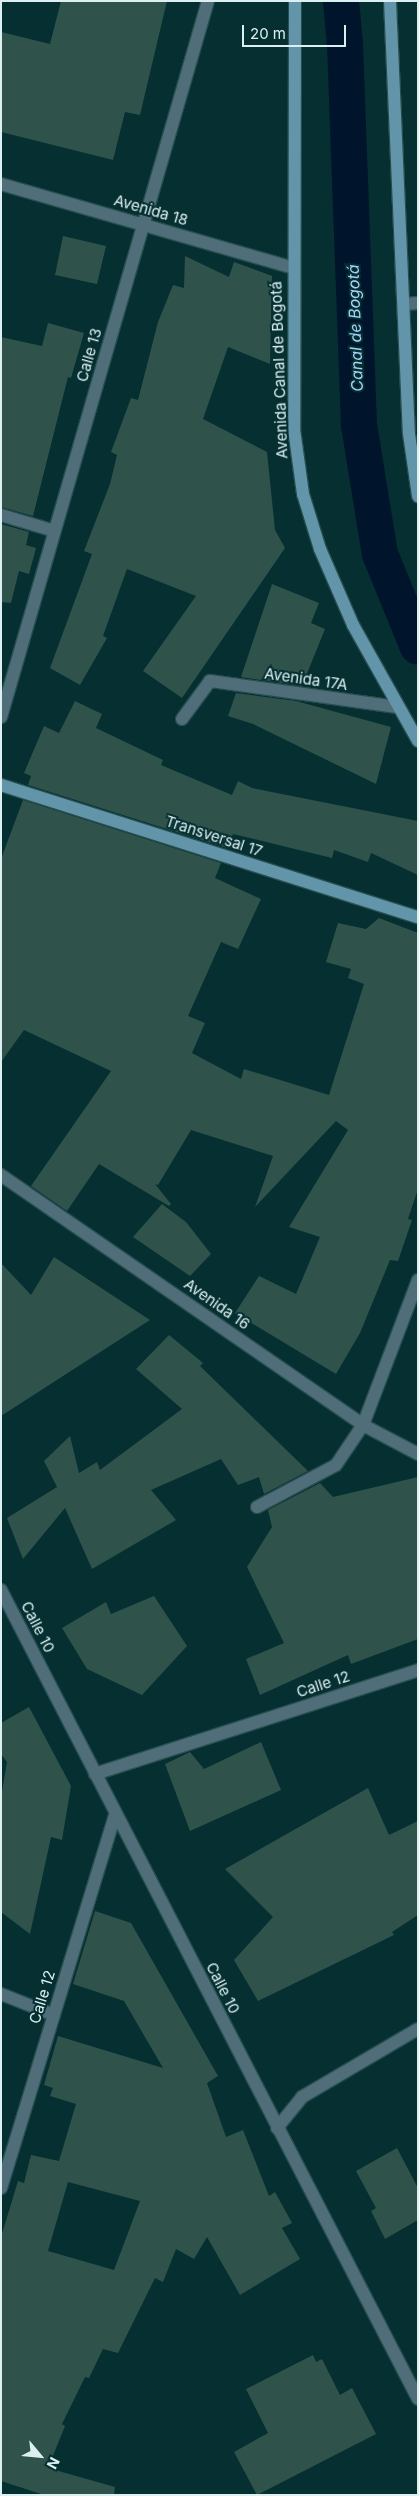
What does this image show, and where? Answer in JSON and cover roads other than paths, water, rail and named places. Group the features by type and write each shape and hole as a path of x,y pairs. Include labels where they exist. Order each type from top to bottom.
{"main road":[{"name":"Avenida Canal de Bogotá","path":"295,1 294,429 302,494 333,582 398,707 418,741"},
{"path":"390,1 409,434 418,496"},
{"name":"Transversal 17","path":"1,785 418,917"}],"street":[{"name":"Calle 13","path":"1,717 208,1"},
{"name":"Avenida 18","path":"1,184 293,268"},
{"path":"404,304 418,303"},
{"path":"1,515 55,531"},
{"name":"Avenida 17A","path":"182,719 210,681 398,707"},
{"name":"Avenida 16","path":"1,1175 363,1425 418,1454"},
{"path":"257,1507 336,1465 363,1425 418,1280"},
{"name":"Calle 10","path":"1,1590 115,1815 418,2399"},
{"name":"Calle 12","path":"94,1774 418,1670"},
{"name":"Calle 12","path":"1,2188 115,1815"},
{"path":"1,1994 54,2015"},
{"path":"277,2128 302,2097 418,2029"}],"waterway":[{"name":"Canal de Bogotá","path":"341,1 345,44 359,425 380,554 418,647"}]}
